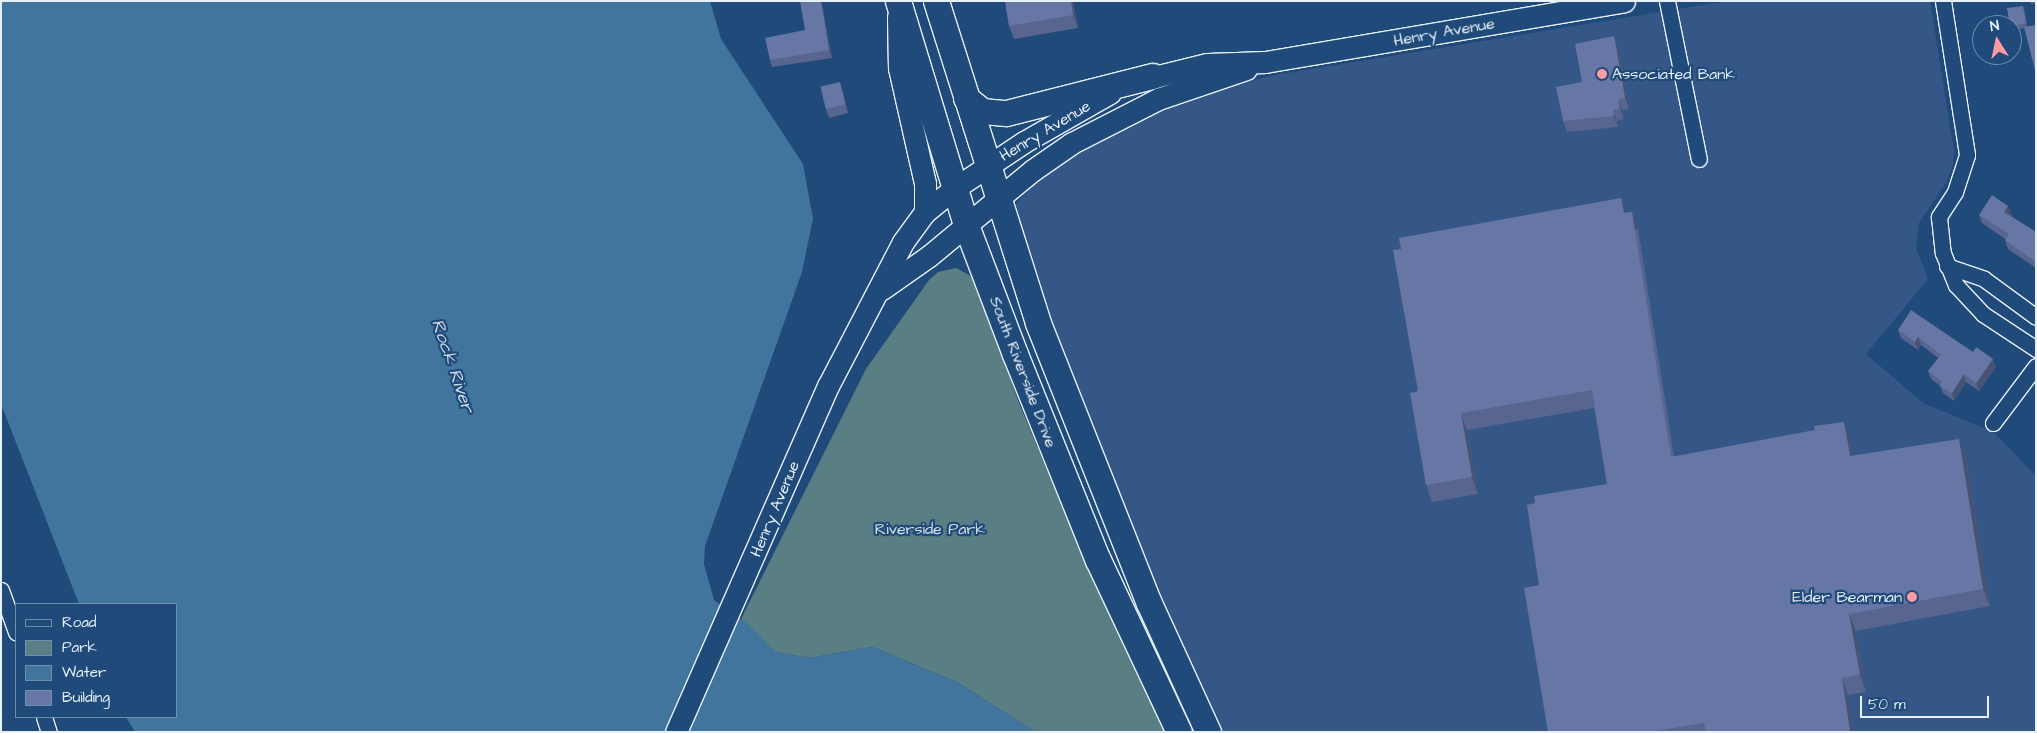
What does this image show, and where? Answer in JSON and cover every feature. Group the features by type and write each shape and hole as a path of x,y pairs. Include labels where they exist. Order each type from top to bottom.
{"main road":[{"name":"South Riverside Drive","path":"936,1 986,166 1038,323 1106,499 1208,732"},
{"name":"South Riverside Drive","path":"898,2 966,225 1094,551 1179,732"},
{"path":"966,98 982,111 1006,113 1152,76"}],"street":[{"name":"Henry Avenue","path":"676,732 734,604 828,386 881,289 903,242 925,212 955,188 986,166 1087,105 1152,76 1207,64 1265,62 1624,1"},
{"path":"1667,1 1699,159"},
{"path":"1944,1 1967,155 1955,192 1939,217 1939,236 1946,266 1956,285 1983,314 2036,349"},
{"path":"898,2 899,68 925,183 925,212"},
{"name":"Henry Avenue","path":"881,289 1058,152 1124,115 1158,99 1265,62"},
{"path":"1946,266 1984,279 2036,317"},
{"path":"1993,423 2036,366"},
{"path":"2,596 15,629"},
{"path":"44,718 49,732"}],"shaded area":[{"path":"1727,1 1930,1 1954,151 1953,165 1946,183 1919,223 1916,248 1928,279 1866,354 1923,403 1994,432 2036,476 2036,732 1220,732 1103,461 1034,273 1015,214 1016,204 1038,180 1086,147 1162,108 1205,92 1275,75"}],"green space":[{"name":"Riverside Park","path":"956,268 971,276 978,289 1019,403 1065,513 1165,732 1035,732 957,682 872,647 809,658 775,652 741,619 866,369 929,280 938,272"}],"water":[{"name":"Rock River","path":"1,1 710,1 721,39 803,164 813,219 802,272 705,546 704,564 714,600 748,624 775,652 809,658 872,647 957,682 1035,732 135,732 127,718 178,718 178,603 79,603 1,404"}],"building":[{"path":"800,1 821,1 829,50 770,60 765,38 805,30"},
{"path":"1005,1 1071,1 1073,15 1009,26"},
{"path":"2023,6 2026,23 2022,24 2022,15 2008,15 2007,8"},
{"path":"2036,25 2036,74 2024,27"},
{"name":"Associated Bank","path":"1614,36 1625,98 1618,99 1620,108 1613,110 1614,116 1563,121 1556,87 1582,82 1575,44"},
{"path":"840,82 845,104 826,109 821,86"},
{"path":"1992,195 2008,206 2004,212 2036,232 2036,262 2005,240 2009,234 1979,215"},
{"path":"1621,198 1624,213 1632,212 1671,457 1815,430 1814,426 1844,422 1850,456 1959,439 1983,589 1849,614 1860,675 1842,678 1850,732 1706,732 1704,723 1649,732 1548,732 1524,588 1539,585 1527,505 1535,503 1534,496 1607,484 1592,390 1461,413 1472,477 1426,485 1410,393 1418,391 1393,250 1401,249 1399,238"},
{"path":"1911,310 1973,352 1976,347 1993,359 1976,383 1964,374 1952,393 1940,386 1942,382 1928,371 1941,355 1918,337 1915,342 1898,330"}],"place":[{"name":"Associated Bank","path":"1602,74"},
{"name":"Elder Bearman","path":"1912,597"}]}
